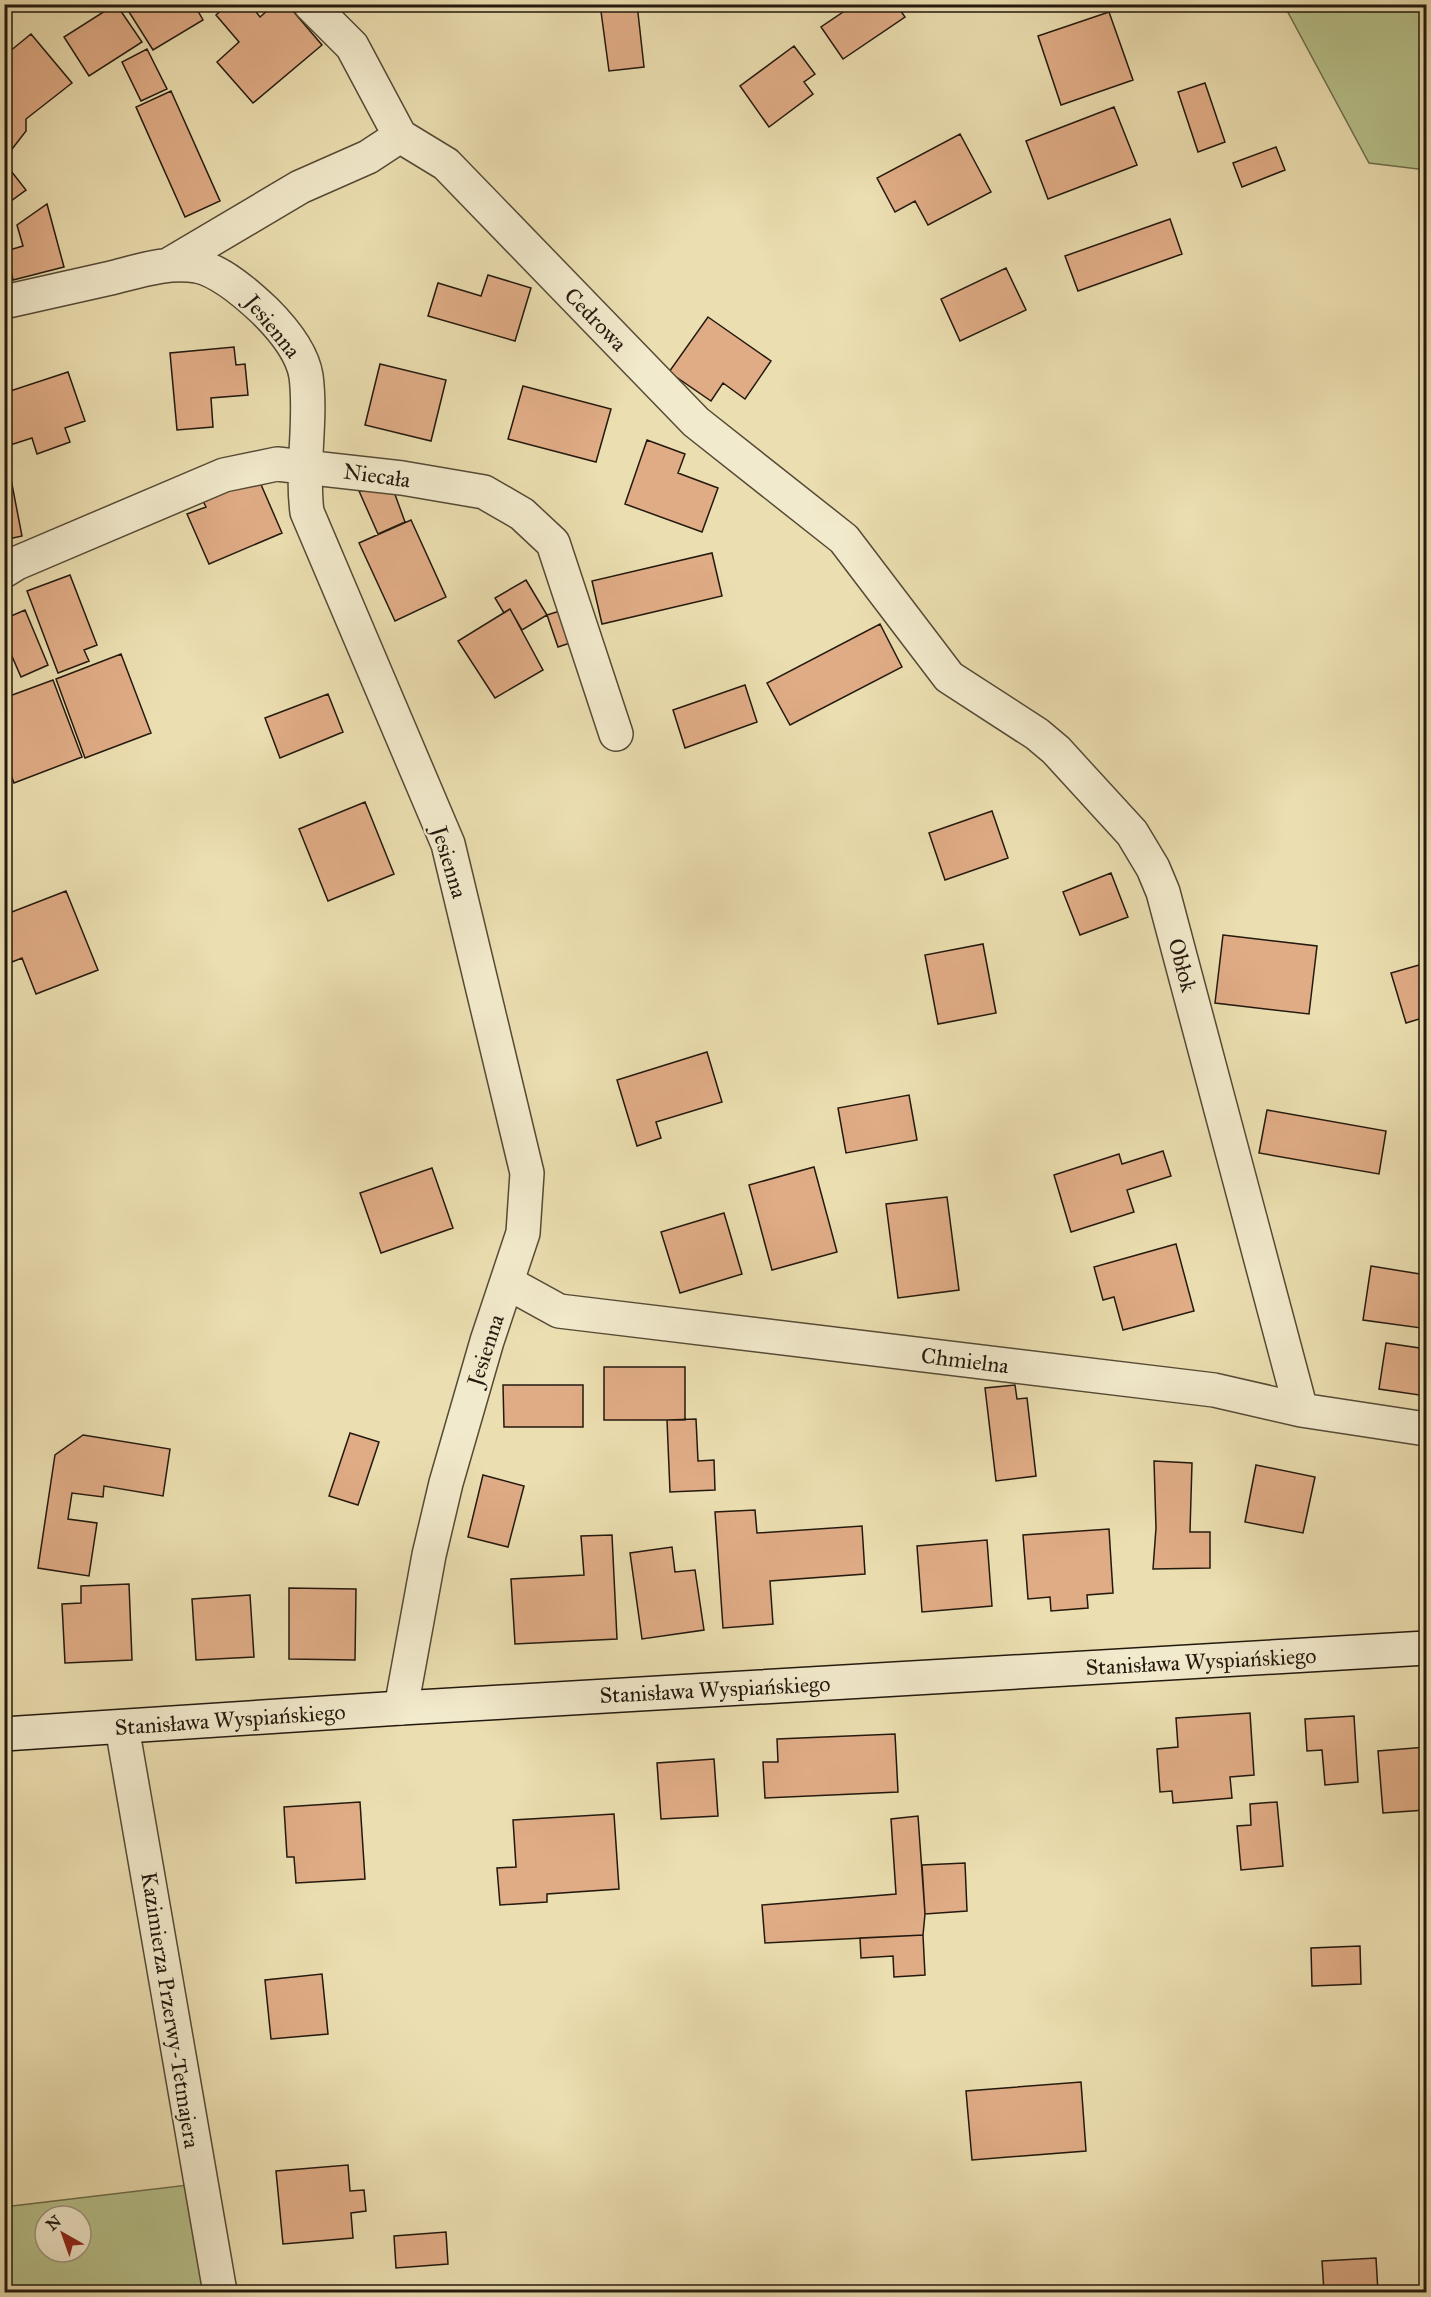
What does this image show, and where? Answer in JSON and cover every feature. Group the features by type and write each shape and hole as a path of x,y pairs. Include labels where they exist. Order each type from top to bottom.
{"street":[{"path":"170,264 300,187 368,158 400,136 352,46 310,4"},
{"name":"Cedrowa","path":"400,136 446,164 696,422 844,539 903,617"},
{"name":"Jesienna","path":"4,302 170,264 199,267 242,289 291,341 302,360 305,374 309,417 305,466 307,512 316,539 448,844 527,1173 523,1233 487,1341 446,1483 429,1556 401,1708"},
{"name":"Niecała","path":"4,571 17,563 224,475 277,464 402,478 484,492 522,514 552,543 616,734"},
{"name":"Obłok","path":"903,617 949,677 1037,734 1056,750 1132,833 1153,868 1163,891 1301,1410"},
{"name":"Chmielna","path":"508,1283 559,1311 1214,1390 1301,1410 1426,1429"},
{"name":"Stanisława Wyspiańskiego","path":"4,1734 401,1708 1426,1648"},
{"name":"Kazimierza Przerwy-Tetmajera","path":"122,1727 220,2292"}],"green space":[{"path":"1284,5 1426,5 1426,170 1369,163"},
{"path":"188,2185 205,2292 5,2292 4,2207"}],"building":[{"path":"116,4 142,42 89,76 64,37"},
{"path":"124,4 194,4 203,20 153,50"},
{"path":"228,4 250,4 260,17 275,4 287,4 322,45 253,103 217,62 239,42 216,15"},
{"path":"600,4 637,4 644,67 609,71"},
{"path":"855,4 896,4 905,17 843,59 821,27"},
{"path":"1109,12 1133,80 1061,105 1038,36"},
{"path":"31,34 72,83 26,119 26,131 9,153 4,146 4,56"},
{"path":"794,46 815,74 804,82 813,94 769,127 740,86"},
{"path":"147,49 167,89 141,101 122,62"},
{"path":"1205,83 1225,142 1198,152 1178,92"},
{"path":"171,91 220,201 185,217 136,107"},
{"path":"1114,107 1137,165 1048,199 1026,141"},
{"path":"960,134 991,192 928,225 915,201 895,212 877,178"},
{"path":"1276,147 1285,170 1242,187 1233,163"},
{"path":"4,162 26,190 4,206"},
{"path":"47,204 64,267 13,280 6,251 23,246 17,225"},
{"path":"1170,219 1182,254 1078,291 1065,256"},
{"path":"1006,268 1026,310 960,341 941,299"},
{"path":"488,275 531,288 515,341 428,316 438,283 481,296"},
{"path":"708,317 771,361 745,399 723,383 711,401 669,372"},
{"path":"234,347 236,365 245,364 248,395 211,398 213,427 177,430 170,353"},
{"path":"380,364 446,380 431,441 365,425"},
{"path":"68,372 85,421 65,428 70,442 37,454 32,438 4,447 4,393"},
{"path":"523,386 611,409 596,462 508,439"},
{"path":"647,440 685,454 678,473 718,488 702,532 625,504"},
{"path":"256,473 282,533 209,564 187,514 206,507 201,497"},
{"path":"10,474 22,536 4,540 4,475"},
{"path":"393,489 405,522 378,534 359,491"},
{"path":"411,520 446,597 395,621 359,543"},
{"path":"712,553 722,596 602,624 592,581"},
{"path":"70,575 97,645 84,650 89,661 58,673 27,591"},
{"path":"526,580 547,615 522,630 510,609 504,613 495,598"},
{"path":"510,609 543,670 495,698 458,641"},
{"path":"25,610 48,665 21,677 4,638 4,619"},
{"path":"563,610 573,642 558,647 547,615"},
{"path":"880,624 902,667 790,725 767,683"},
{"path":"121,654 151,733 85,758 56,679"},
{"path":"53,680 82,757 14,783 4,758 4,698"},
{"path":"745,685 757,722 685,748 673,710"},
{"path":"328,694 343,732 280,758 265,718"},
{"path":"365,802 394,874 328,901 299,829"},
{"path":"992,811 1008,858 945,880 929,833"},
{"path":"1111,873 1128,917 1080,935 1063,892"},
{"path":"66,891 98,970 36,994 22,958 12,962 4,943 4,915"},
{"path":"1223,935 1317,946 1309,1014 1215,1003"},
{"path":"983,944 996,1013 938,1024 925,955"},
{"path":"1426,963 1426,1017 1406,1023 1391,973"},
{"path":"707,1052 722,1102 656,1122 661,1138 637,1146 617,1080"},
{"path":"909,1095 917,1140 846,1153 838,1108"},
{"path":"1267,1110 1386,1131 1379,1174 1259,1153"},
{"path":"1163,1151 1171,1176 1127,1190 1134,1212 1071,1232 1054,1175 1119,1154 1122,1164"},
{"path":"814,1167 837,1252 772,1270 749,1185"},
{"path":"432,1168 453,1228 381,1253 360,1193"},
{"path":"947,1197 959,1290 898,1298 886,1204"},
{"path":"724,1213 742,1274 680,1293 661,1232"},
{"path":"1176,1244 1194,1311 1123,1330 1114,1297 1103,1300 1094,1267"},
{"path":"1371,1266 1426,1275 1426,1296 1421,1328 1363,1320"},
{"path":"1386,1343 1426,1349 1426,1396 1379,1389"},
{"path":"604,1367 685,1367 685,1420 604,1420"},
{"path":"503,1385 583,1385 583,1427 504,1427"},
{"path":"1015,1385 1017,1399 1027,1398 1036,1476 996,1481 985,1388"},
{"path":"696,1419 698,1461 714,1460 715,1490 670,1492 667,1420"},
{"path":"350,1433 379,1442 358,1505 329,1496"},
{"path":"83,1435 170,1449 163,1496 104,1486 103,1497 72,1493 68,1519 97,1523 89,1576 38,1568 55,1455"},
{"path":"1154,1461 1192,1463 1190,1532 1210,1532 1210,1568 1153,1569 1156,1528"},
{"path":"1256,1465 1315,1477 1303,1533 1245,1522"},
{"path":"483,1475 524,1486 508,1547 468,1537"},
{"path":"755,1510 757,1533 862,1526 865,1574 770,1581 773,1624 723,1628 715,1512"},
{"path":"1109,1529 1113,1593 1087,1595 1088,1608 1051,1611 1050,1597 1028,1599 1023,1535"},
{"path":"612,1535 617,1639 515,1644 511,1579 584,1575 581,1536"},
{"path":"987,1540 992,1606 922,1612 917,1546"},
{"path":"672,1547 675,1572 695,1570 704,1630 642,1639 630,1553"},
{"path":"129,1584 132,1660 65,1663 62,1604 81,1603 81,1586"},
{"path":"289,1588 356,1589 355,1660 289,1659"},
{"path":"250,1595 254,1657 196,1660 192,1599"},
{"path":"4,1598 11,1598 11,1673 4,1673"},
{"path":"1250,1713 1254,1775 1230,1777 1232,1798 1173,1803 1172,1791 1160,1792 1157,1749 1178,1747 1176,1718"},
{"path":"1354,1716 1358,1782 1325,1785 1322,1750 1307,1751 1305,1719"},
{"path":"895,1734 898,1792 765,1798 763,1762 778,1762 777,1739"},
{"path":"1426,1747 1426,1810 1383,1813 1378,1751"},
{"path":"714,1759 718,1816 661,1819 657,1763"},
{"path":"360,1802 365,1879 296,1883 294,1857 287,1857 284,1807"},
{"path":"1277,1802 1283,1866 1241,1870 1237,1826 1251,1825 1250,1804"},
{"path":"614,1814 619,1889 547,1894 547,1902 500,1905 497,1868 516,1867 513,1820"},
{"path":"918,1816 925,1914 923,1935 765,1943 762,1905 896,1894 891,1819"},
{"path":"965,1863 967,1911 925,1914 922,1865"},
{"path":"923,1935 925,1975 894,1977 893,1956 861,1958 860,1938"},
{"path":"1360,1946 1361,1984 1312,1986 1311,1948"},
{"path":"322,1974 328,2034 271,2039 265,1980"},
{"path":"1081,2082 1086,2151 972,2160 966,2091"},
{"path":"348,2165 350,2191 364,2190 366,2211 351,2213 353,2238 283,2244 276,2171"},
{"path":"446,2232 448,2264 396,2268 394,2236"},
{"path":"1376,2258 1378,2292 1324,2292 1322,2261"}]}
